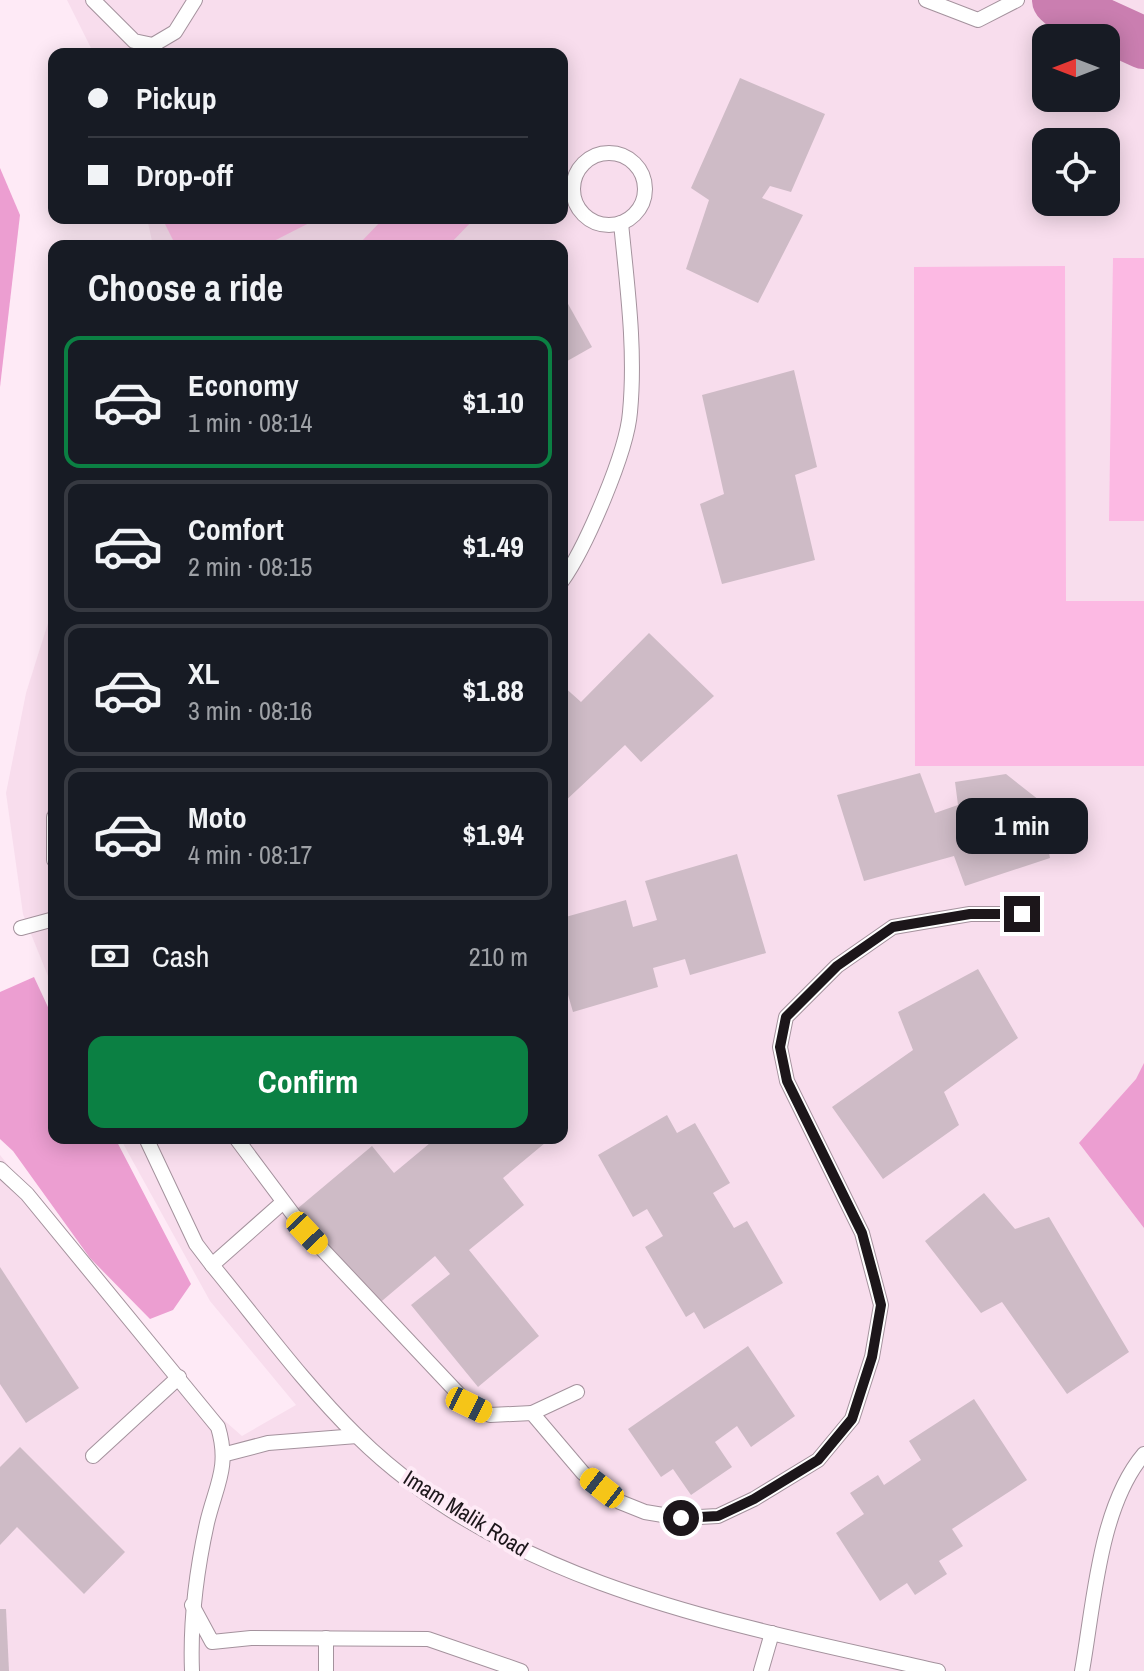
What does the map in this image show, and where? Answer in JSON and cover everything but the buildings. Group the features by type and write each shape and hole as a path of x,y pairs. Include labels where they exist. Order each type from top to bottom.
{"lane":[{"path":"93,0 134,41 153,45 175,32 195,0"},
{"path":"926,0 978,20 1016,0"},
{"path":"607,152 620,154 640,170 645,197 637,212 621,223 606,226 593,222 575,205 572,187 575,175 593,155 607,152"},
{"path":"568,569 602,504 630,415 632,332 621,223"},
{"path":"532,1413 583,1473 620,1502 681,1518 718,1516 754,1499 818,1460 852,1419 872,1357 881,1305 862,1233 787,1081 780,1047 786,1017 837,966 893,927 970,914 1022,914"},
{"path":"21,928 48,921"},
{"name":"Imam Malik Road","path":"149,1144 196,1244 212,1265 357,1436 423,1491 528,1554 640,1598 772,1633 938,1671"},
{"path":"246,1144 282,1203 307,1233 469,1405 490,1415 532,1413 577,1392"},
{"path":"0,1169 27,1194 218,1427 226,1454 207,1523 192,1604 192,1671"},
{"path":"212,1265 282,1203"},
{"path":"93,1456 179,1377"},
{"path":"226,1454 268,1443 357,1436"},
{"path":"1082,1671 1104,1545 1124,1483 1144,1454"},
{"path":"192,1604 212,1642 326,1638 428,1639 521,1671"},
{"path":"761,1671 772,1633"},
{"path":"326,1638 326,1671"}],"shaded area":[{"path":"67,0 1144,0 1144,1671 0,1671 0,1155 148,1338 210,1408 242,1436 296,1405 210,1301 123,1144 568,1144 568,240 152,240 148,224 568,224 568,48 91,48"},
{"path":"0,168 20,215 0,387"},
{"path":"165,224 307,224 276,240 173,240"},
{"path":"378,224 469,224 454,240 363,240"},
{"path":"1113,258 1144,258 1144,521 1109,521"},
{"path":"1065,266 1066,601 1144,601 1144,766 915,766 914,267"},
{"path":"48,623 48,976 23,914 6,793 26,693"},
{"path":"34,977 48,1007 48,1144 118,1144 191,1284 173,1310 150,1319 90,1258 13,1151 0,1139 0,992"},
{"path":"1144,1063 1144,1228 1079,1143 1136,1079"}],"waterway":[{"path":"1058,0 1067,8 1144,43"}],"route":[{"path":"681,1518 718,1516 754,1499 818,1460 852,1419 872,1357 881,1305 875,1281 862,1233 787,1081 780,1047 786,1017 837,966 893,927 970,914 1022,914"}]}
